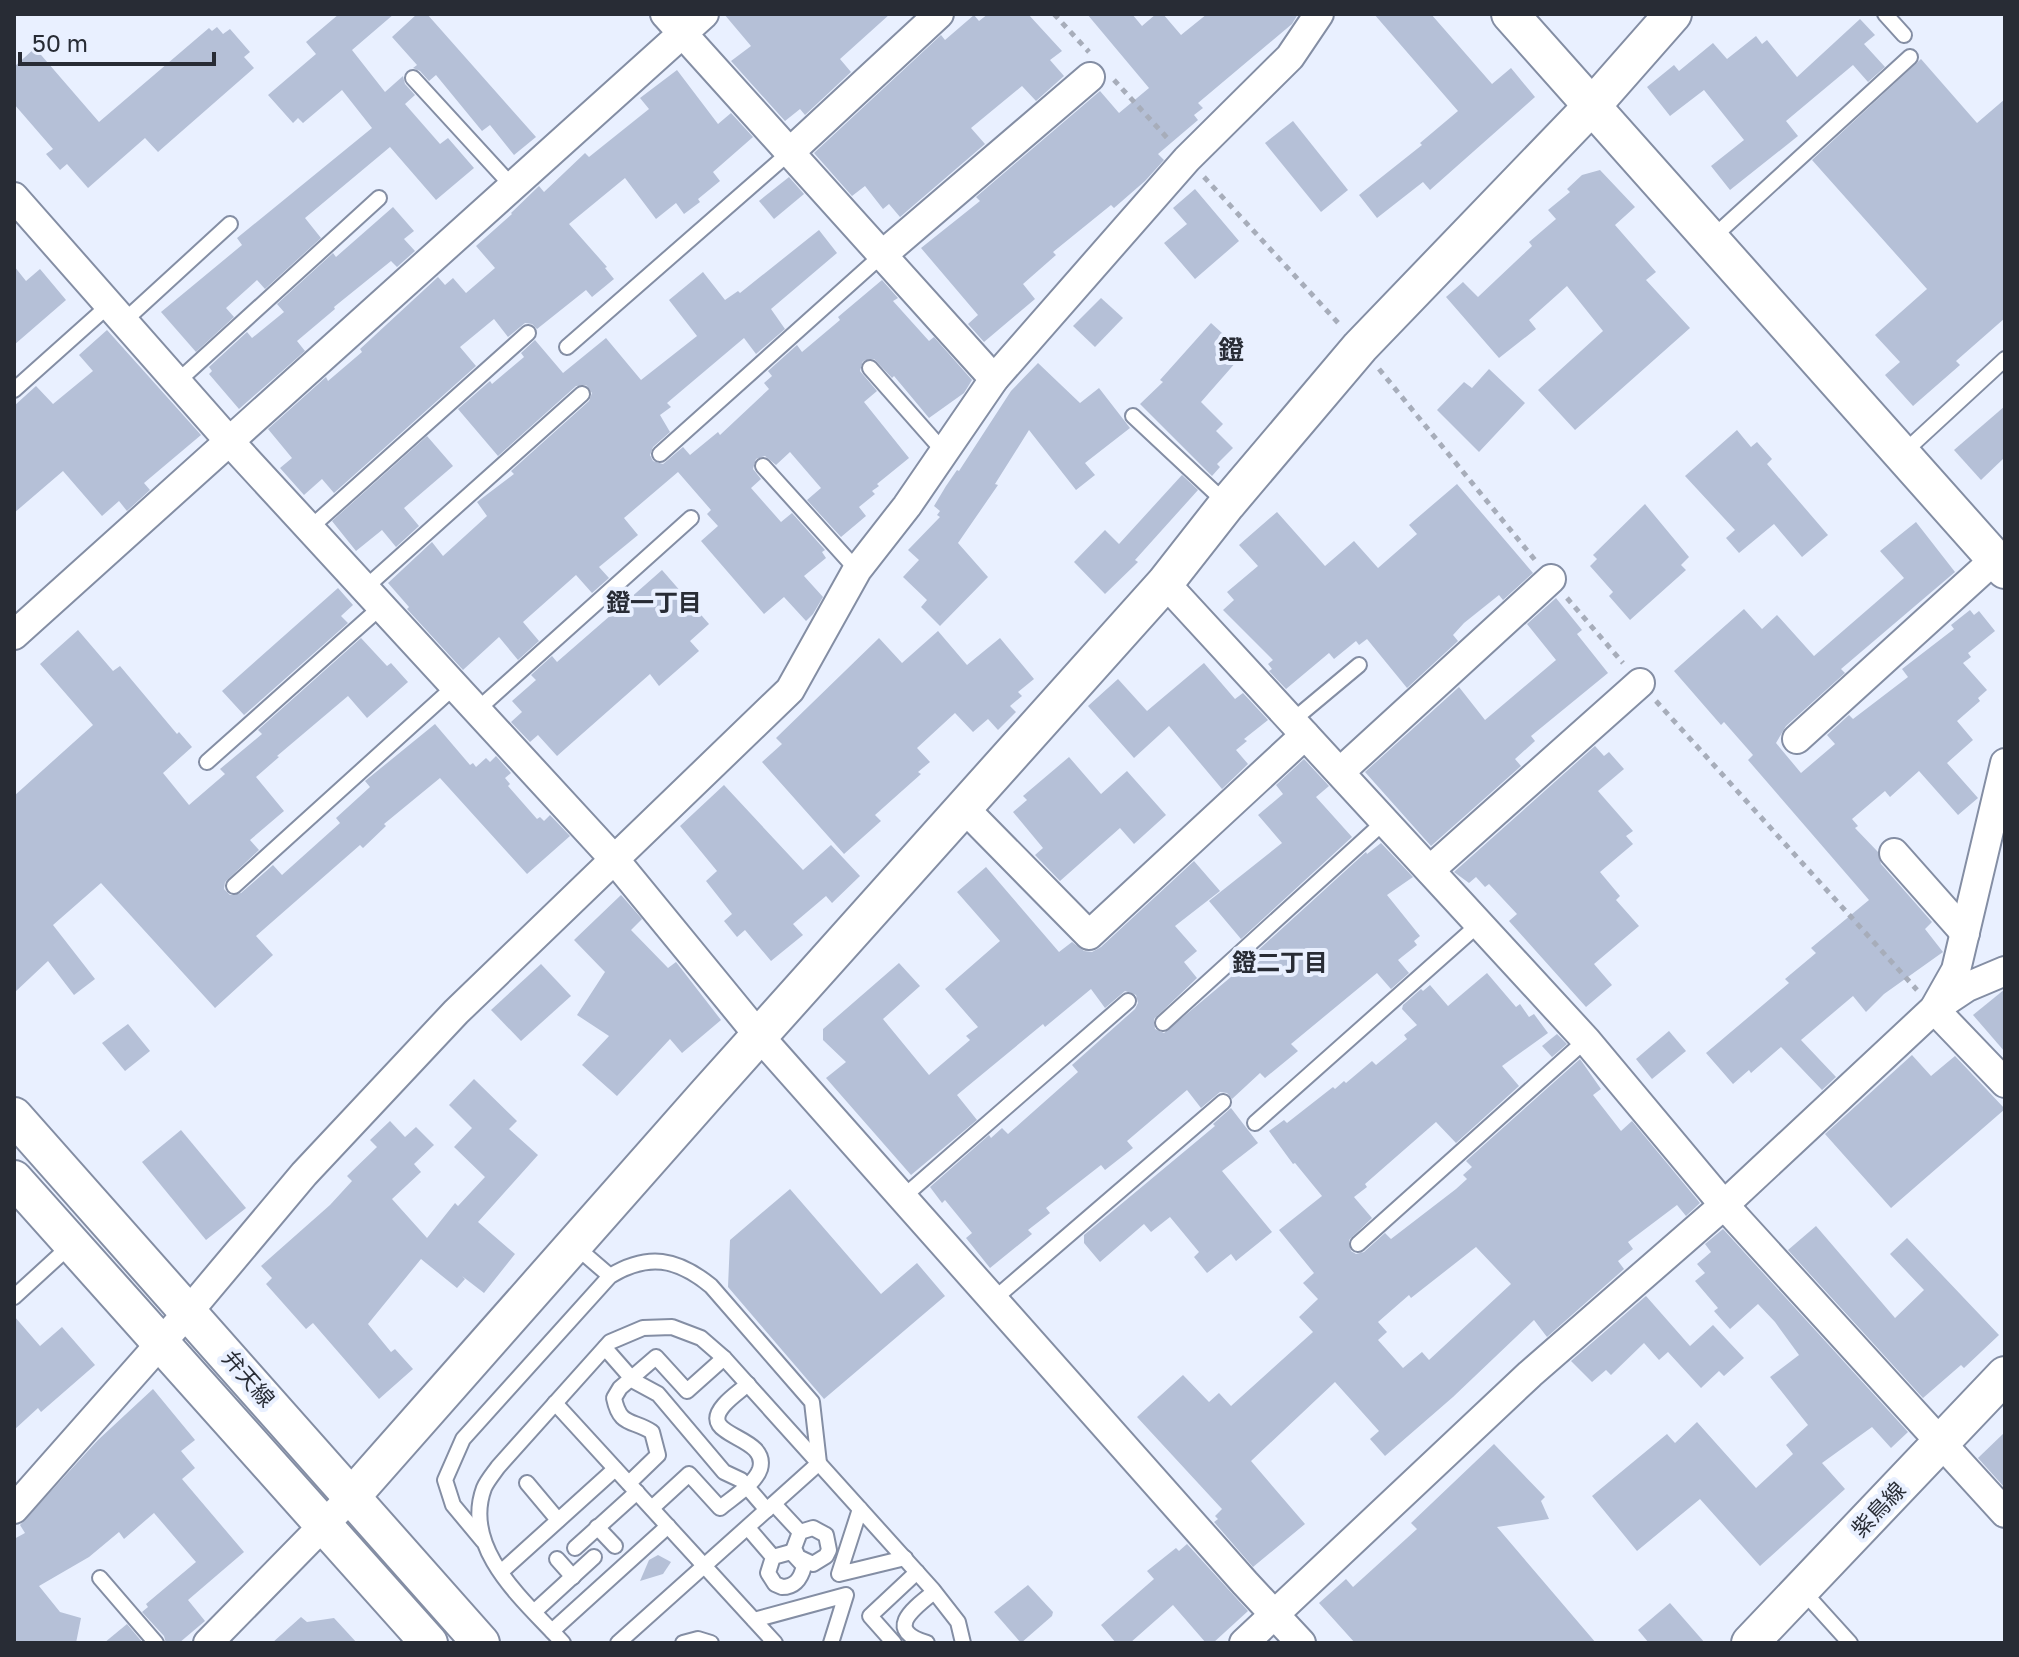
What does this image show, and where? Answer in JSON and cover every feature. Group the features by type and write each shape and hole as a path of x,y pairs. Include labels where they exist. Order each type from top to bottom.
{"street":[{"path":"14,635 513,187 674,24 704,14"},
{"path":"790,152 939,14"},
{"path":"14,1509 189,1311 304,1174 434,1035 790,690 857,570 945,453 994,379 1187,159 1290,57 1319,14"},
{"path":"1510,14 2000,564 1797,739"},
{"path":"208,1643 352,1496 1165,583 1227,504 1360,347 1592,106 1673,14"},
{"path":"674,24 994,379"},
{"path":"881,256 1097,69"},
{"path":"14,197 230,442 614,859 760,1037 1301,1643"},
{"path":"1340,772 1551,579"},
{"path":"1165,583 1586,1040 1724,1205 2005,1513"},
{"path":"1430,870 1640,683"},
{"path":"964,808 1089,935 1299,728"},
{"path":"1934,1009 1956,970 2005,763"},
{"path":"1894,853 1965,933"},
{"path":"1244,1643 1530,1374 1724,1205 1934,1009 1967,987 2005,971"},
{"path":"1934,1009 2005,1083"},
{"name":"弁天線","path":"14,1116 481,1643"},
{"name":"弁天線","path":"14,1179 429,1643"},
{"name":"紫鳥線","path":"1750,1643 2005,1375"}],"lane":[{"path":"1885,14 1904,35"},
{"path":"1711,239 1910,57"},
{"path":"413,78 513,187"},
{"path":"567,347 790,152"},
{"path":"177,382 379,198"},
{"path":"14,390 230,224"},
{"path":"660,454 881,256"},
{"path":"310,528 528,333"},
{"path":"1902,454 2005,359"},
{"path":"870,368 945,453"},
{"path":"207,762 582,394"},
{"path":"1133,416 1227,504"},
{"path":"763,466 857,570"},
{"path":"477,710 691,518"},
{"path":"1299,728 1359,665"},
{"path":"234,886 455,686"},
{"path":"1163,1023 1385,821"},
{"path":"1255,1123 1479,924"},
{"path":"902,1198 1128,1001"},
{"path":"1358,1244 1586,1040"},
{"path":"993,1300 1223,1102"},
{"path":"14,1297 72,1244"},
{"path":"574,1245 610,1276"},
{"path":"483,1541 453,1505 445,1480 463,1439 610,1276 627,1265 670,1262 694,1273 711,1286 812,1402 819,1463"},
{"path":"563,1643 492,1562 483,1541 480,1517 484,1488 498,1467 610,1342 643,1328 672,1327 701,1338 748,1384 934,1592 958,1622 963,1643"},
{"path":"605,1348 631,1378 658,1394 724,1472 741,1480 800,1532"},
{"path":"575,1548 633,1487 658,1455 652,1432 625,1421 614,1398 631,1378 656,1357 687,1391 724,1358"},
{"path":"652,1508 689,1474 720,1508 746,1486 761,1467 753,1445 727,1435 720,1426 719,1414 723,1406 748,1384"},
{"path":"555,1403 775,1643"},
{"path":"618,1643 819,1463"},
{"path":"501,1572 615,1469"},
{"path":"527,1483 558,1520"},
{"path":"860,1509 839,1574 905,1558"},
{"path":"552,1631 668,1526"},
{"path":"597,1527 615,1546"},
{"path":"748,1528 773,1557"},
{"path":"773,1557 791,1552 813,1564 826,1556 829,1550 826,1535 821,1530 813,1528 800,1532"},
{"path":"773,1557 768,1573 775,1584 782,1587 796,1583 804,1566 794,1548 800,1532"},
{"path":"535,1611 594,1557"},
{"path":"557,1559 573,1577"},
{"path":"894,1643 870,1616 917,1572"},
{"path":"100,1578 156,1643"},
{"path":"1801,1589 1850,1643"},
{"path":"927,1643 913,1639 905,1625 910,1611 934,1592"},
{"path":"754,1620 846,1595 831,1643"},
{"path":"683,1643 698,1639 711,1643"}],"path":[{"path":"1054,14 1097,69 1187,159 1360,347 1640,683 1934,1009"}],"building":[{"path":"339,14 394,14 352,50 385,92 403,76 405,84 415,95 405,104 440,144 448,138 474,168 436,200 390,147 305,218 321,238 265,289 257,280 226,308 234,317 196,352 161,312 242,245 237,238 372,128 342,90 303,123 298,118 293,123 268,95 316,54 306,42"},
{"path":"417,14 427,14 536,137 514,155 490,125 482,131 436,75 429,81 413,68 417,65 392,37"},
{"path":"724,14 890,14 840,59 851,72 805,115 800,109 785,121 731,61 751,46"},
{"path":"988,14 1028,14 1062,51 1050,60 1064,76 1036,101 1022,86 971,128 985,144 900,217 889,204 883,209 865,186 852,196 814,153 941,35 945,40 974,15 979,21"},
{"path":"1087,14 1132,14 1142,26 1156,14 1163,14 1181,35 1207,14 1298,14 1292,24 1198,103 1203,108 1194,115 1198,120 1158,154 1164,160 1145,181 1114,208 1111,205 1053,252 1056,255 1023,284 1035,299 984,342 968,324 978,315 921,248 980,201 976,197 1100,91 1119,113 1149,88"},
{"path":"1374,14 1431,14 1492,84 1511,68 1535,97 1430,190 1423,182 1377,218 1359,195 1422,145 1420,143 1458,111"},
{"path":"1860,19 1875,35 1864,44 1885,67 1868,82 1853,65 1786,121 1798,136 1730,190 1711,166 1744,140 1704,90 1670,116 1647,87 1674,65 1679,71 1713,43 1727,59 1756,36 1762,44 1767,40 1797,77"},
{"path":"217,27 223,34 230,29 250,52 244,57 254,68 158,152 145,138 88,188 67,164 60,170 46,154 53,149 14,104 14,67 35,48 99,122 209,28 212,31"},
{"path":"1921,59 1977,123 2005,99 2005,318 1956,361 1960,365 1913,406 1885,375 1900,362 1875,335 1927,289 1812,160"},
{"path":"677,70 718,124 731,113 753,137 713,172 720,181 684,214 676,203 656,219 625,178 569,224 614,279 592,297 586,290 537,329 525,323 508,337 494,319 460,347 476,366 334,493 322,479 304,495 280,468 292,458 268,429 326,377 328,381 362,352 360,349 438,277 445,285 453,278 466,293 495,268 476,246 539,186 544,192 585,153 589,157 649,109 640,98"},
{"path":"1293,121 1348,190 1321,212 1265,143"},
{"path":"1600,170 1635,207 1615,225 1656,272 1646,280 1690,328 1575,430 1538,390 1603,331 1567,286 1529,320 1536,329 1499,358 1446,297 1463,282 1478,297 1532,246 1529,242 1556,219 1548,210 1570,192 1567,189 1582,175"},
{"path":"789,177 804,194 774,219 759,201"},
{"path":"1195,189 1239,241 1195,279 1164,243 1187,224 1173,208"},
{"path":"393,207 414,231 404,239 415,251 397,267 391,261 334,307 297,341 305,351 239,409 209,374 212,371 209,367 247,332 252,338 284,312 277,304 333,253 336,257"},
{"path":"819,230 837,253 771,309 785,329 756,354 744,338 667,403 671,407 660,415 670,432 653,447 650,455 653,461 663,464 683,447 690,455 718,432 720,435 769,389 764,383 772,376 768,371 797,345 802,352 882,280 898,298 893,301 929,341 934,337 972,380 964,393 929,418 894,376 892,378 874,359 863,361 860,371 877,391 864,402 909,458 877,484 879,486 872,491 875,494 859,507 866,516 841,537 807,500 821,488 790,452 776,465 765,456 756,459 753,469 761,479 751,488 781,522 792,513 825,550 822,552 826,558 804,576 823,597 813,614 806,621 784,597 764,614 701,541 718,526 707,514 711,510 678,472 624,518 638,535 599,567 609,578 592,593 576,575 523,622 539,641 518,660 499,637 463,670 407,609 409,607 388,583 432,542 443,556 487,516 477,502 514,474 511,471 589,401 592,393 586,385 576,386 498,456 458,409 524,357 521,353 535,340 563,373 606,338 641,380 697,336 669,300 703,272 725,300 738,291 740,293"},
{"path":"14,266 26,281 40,269 66,300 14,345"},
{"path":"1101,298 1123,318 1095,347 1073,326"},
{"path":"1211,323 1244,353 1201,402 1223,424 1216,431 1233,448 1217,464 1220,467 1212,476 1140,404 1163,382 1160,380"},
{"path":"107,330 201,435 144,483 150,490 127,511 119,501 102,516 63,471 14,513 14,406 36,386 53,404 93,371 79,355"},
{"path":"1038,363 1080,403 1099,388 1130,428 1085,463 1095,475 1076,490 1029,430 995,484 998,485 958,543 988,577 940,626 921,607 927,600 903,577 919,560 908,550 940,517 937,515 940,511 934,506 946,486 1011,391"},
{"path":"1489,369 1525,403 1479,452 1437,410 1464,382 1472,388"},
{"path":"2005,406 2005,457 1981,480 1954,450"},
{"path":"1737,430 1751,447 1757,442 1772,459 1767,464 1828,535 1802,557 1774,524 1739,553 1726,538 1735,530 1685,476"},
{"path":"427,436 453,466 404,508 419,526 396,547 382,530 356,551 332,521"},
{"path":"1182,475 1198,490 1135,560 1138,562 1105,594 1074,562 1105,530 1119,544"},
{"path":"1457,484 1533,573 1503,600 1499,595 1464,623 1453,635 1458,641 1407,688 1367,639 1359,645 1356,641 1334,659 1329,653 1286,689 1269,671 1272,669 1268,664 1273,660 1223,610 1234,600 1227,592 1258,566 1239,545 1277,512 1325,566 1354,541 1378,568 1417,534 1409,525"},
{"path":"1645,504 1689,557 1681,565 1686,570 1630,620 1609,596 1613,592 1590,566 1597,559 1593,555"},
{"path":"1916,522 1955,572 1841,669 1845,673 1786,726 1776,743 1801,773 1835,744 1827,735 1849,715 1853,719 1908,677 1902,669 1954,629 1951,625 1970,610 1974,615 1979,611 1995,631 1968,653 1971,657 1963,663 1987,690 1978,698 1980,701 1957,721 1973,740 1947,763 1978,798 1958,815 1919,771 1890,797 1885,791 1852,819 1858,826 1855,828 1878,852 1881,864 1932,922 1925,929 1943,952 1884,994 1866,1012 1853,996 1801,1040 1836,1077 1822,1090 1781,1047 1733,1084 1706,1053 1789,983 1785,979 1816,953 1811,948 1869,900 1748,760 1753,755 1724,722 1721,725 1674,671 1744,609 1762,629 1777,615 1814,656 1904,578 1880,551"},
{"path":"662,570 709,624 690,641 699,651 659,686 650,674 557,756 538,735 530,742 511,722 522,712 512,701 536,680 531,675 552,656 557,662 611,615 606,608 622,593 628,600"},
{"path":"338,588 353,605 341,616 348,623 244,715 222,691"},
{"path":"1556,598 1582,630 1577,634 1608,673 1531,736 1535,741 1515,759 1521,766 1431,846 1365,772 1459,687 1485,720 1556,660 1527,624"},
{"path":"78,630 113,671 120,666 177,734 179,732 192,747 163,773 189,805 225,774 220,769 262,734 258,730 361,638 387,666 391,663 408,682 367,718 348,696 256,777 284,811 250,840 259,850 225,882 224,889 230,895 241,893 273,865 282,875 340,823 336,818 370,787 365,781 435,724 470,765 473,763 476,767 486,758 490,762 496,756 511,773 505,778 510,784 508,786 537,819 540,817 544,821 550,815 570,836 527,874 440,778 384,824 386,826 363,848 360,845 256,936 273,955 215,1008 101,883 53,925 95,979 74,995 48,961 14,993 14,796 93,725 40,664"},
{"path":"938,631 967,665 1000,638 1034,679 1018,692 1022,696 1010,706 1016,712 998,730 988,719 973,732 955,713 917,748 930,762 875,815 881,821 844,854 762,762 782,744 776,738 879,638 902,663"},
{"path":"1204,663 1235,699 1243,693 1268,720 1244,739 1247,741 1236,750 1248,764 1222,789 1169,726 1134,758 1088,706 1118,679 1147,711"},
{"path":"1595,746 1604,756 1609,752 1624,769 1598,791 1633,831 1626,836 1633,844 1600,872 1620,896 1616,900 1639,926 1594,964 1612,985 1586,1007 1509,921 1517,914 1489,884 1485,887 1476,877 1469,883 1454,872"},
{"path":"1069,757 1101,794 1127,771 1166,815 1134,844 1120,828 1060,881 1035,855 1043,848 1013,812 1027,800 1023,796"},
{"path":"1304,759 1329,786 1316,797 1352,837 1241,939 1209,901 1282,843 1258,815 1283,794 1276,785"},
{"path":"724,785 803,870 831,845 860,876 832,903 826,896 793,924 803,935 771,961 745,930 737,937 724,921 732,914 706,881 717,871 680,826"},
{"path":"1381,843 1413,877 1387,895 1420,936 1414,941 1417,945 1398,960 1409,973 1391,989 1377,973 1291,1044 1298,1051 1265,1078 1260,1073 1232,1099 1227,1093 1220,1092 1201,1108 1187,1090 1127,1141 1133,1148 1105,1170 1101,1165 1046,1208 1050,1213 1028,1230 1032,1234 990,1268 966,1238 972,1233 930,1187 989,1135 991,1138 1002,1128 1008,1134 1078,1072 1072,1065 1135,1009 1138,1003 1136,995 1125,991 1105,1008 1091,989 1045,1027 1043,1024 957,1095 977,1120 911,1175 826,1078 846,1062 823,1040 823,1029 899,963 920,986 883,1019 929,1075 970,1040 966,1036 978,1027 945,989 1000,941 957,892 986,867 1059,952 1072,942 1084,951 1092,952 1194,861 1220,891 1175,926 1197,951 1184,962 1197,978 1154,1019 1155,1029 1164,1033 1256,956 1254,954 1366,852"},
{"path":"621,895 642,919 631,930 668,968 676,962 721,1020 682,1053 670,1039 617,1096 582,1065 609,1036 577,1015 605,972 574,940"},
{"path":"541,964 571,996 521,1041 491,1010"},
{"path":"1487,973 1516,1007 1520,1004 1529,1017 1534,1014 1548,1033 1502,1066 1519,1086 1456,1143 1436,1122 1365,1184 1367,1187 1354,1197 1372,1218 1349,1240 1351,1251 1356,1254 1364,1252 1385,1233 1391,1239 1456,1189 1467,1179 1463,1175 1472,1167 1466,1161 1580,1059 1601,1089 1593,1095 1621,1131 1632,1121 1700,1203 1686,1216 1677,1205 1628,1242 1633,1249 1618,1261 1624,1269 1547,1337 1534,1320 1385,1456 1370,1439 1379,1431 1335,1382 1251,1461 1305,1524 1253,1567 1214,1522 1222,1509 1137,1417 1183,1375 1209,1402 1219,1393 1231,1406 1313,1332 1299,1317 1318,1299 1303,1283 1314,1273 1279,1230 1322,1196 1269,1131 1284,1120 1287,1123 1333,1087 1335,1089 1344,1081 1346,1083 1372,1061 1376,1065 1407,1039 1404,1035 1417,1025 1402,1009 1403,1005 1421,989 1423,991 1430,985 1448,1006","holes":["1476,1247 1511,1284 1429,1360 1422,1352 1403,1368 1378,1340 1387,1332 1378,1322 1409,1295 1411,1298"]},
{"path":"2005,989 2005,1052 1973,1015"},
{"path":"128,1024 150,1051 125,1071 102,1043"},
{"path":"1669,1031 1686,1051 1652,1079 1636,1059"},
{"path":"1557,1034 1567,1044 1552,1057 1542,1046"},
{"path":"1912,1055 1931,1076 1955,1056 2005,1109 1891,1208 1825,1134"},
{"path":"474,1079 517,1121 509,1129 538,1155 478,1222 515,1254 484,1293 462,1276 465,1279 457,1288 421,1259 368,1324 391,1352 395,1349 413,1369 379,1399 313,1323 306,1329 266,1284 272,1278 261,1266 330,1205 352,1181 347,1176 377,1147 370,1140 390,1121 405,1137 416,1127 434,1145 414,1164 421,1172 392,1199 427,1238 455,1203 458,1206 485,1177 454,1147 472,1128 449,1105"},
{"path":"1231,1108 1258,1143 1222,1171 1272,1232 1236,1261 1231,1254 1207,1273 1194,1257 1199,1252 1170,1217 1151,1232 1144,1224 1100,1262 1084,1243 1084,1235 1215,1126 1213,1124"},
{"path":"181,1130 246,1208 206,1240 142,1162"},
{"path":"790,1189 881,1294 917,1263 945,1296 824,1399 728,1287 730,1240"},
{"path":"1816,1226 1895,1318 1924,1290 1890,1254 1907,1238 1999,1335 1964,1368 1961,1365 1923,1398 1788,1250"},
{"path":"1723,1229 1908,1432 1891,1448 1872,1427 1822,1463 1845,1489 1760,1566 1700,1499 1637,1551 1592,1496 1667,1434 1675,1443 1697,1422 1756,1488 1793,1454 1786,1445 1808,1425 1770,1377 1799,1355 1775,1322 1758,1304 1730,1329 1714,1311 1718,1308 1695,1281 1705,1273 1697,1264 1711,1252 1705,1244"},
{"path":"1646,1296 1690,1346 1713,1325 1744,1358 1724,1376 1719,1371 1701,1388 1668,1352 1659,1360 1644,1343 1611,1375 1606,1370 1592,1382 1571,1361"},
{"path":"14,1316 40,1346 62,1327 95,1365 41,1412 38,1408 14,1430"},
{"path":"153,1389 195,1440 181,1451 195,1468 182,1479 244,1552 188,1600 205,1621 179,1643 166,1643 164,1636 142,1612 148,1607 146,1604 196,1562 154,1513 124,1539 119,1532 89,1557 39,1586 60,1612 81,1618 76,1643 14,1643 14,1539 25,1533 20,1525 98,1440"},
{"path":"2005,1432 2005,1488 1978,1458"},
{"path":"1494,1444 1545,1497 1541,1501 1549,1519 1497,1527 1596,1643 1355,1643 1319,1603 1346,1579 1353,1587 1417,1529 1411,1523"},
{"path":"1187,1544 1248,1611 1213,1643 1206,1643 1173,1605 1130,1643 1116,1643 1101,1625 1154,1579 1147,1571 1176,1548 1179,1551"},
{"path":"658,1555 671,1562 663,1574 640,1581 649,1560"},
{"path":"1028,1585 1053,1612 1021,1643 994,1612"},
{"path":"1670,1603 1705,1643 1649,1643 1638,1630"},
{"path":"301,1617 307,1622 334,1618 357,1643 272,1643"},
{"path":"127,1624 143,1643 104,1643"}],"district":[{"name":"鐙","path":"1231,349"},
{"name":"鐙一丁目","path":"654,601"},
{"name":"鐙二丁目","path":"1280,961"}]}
